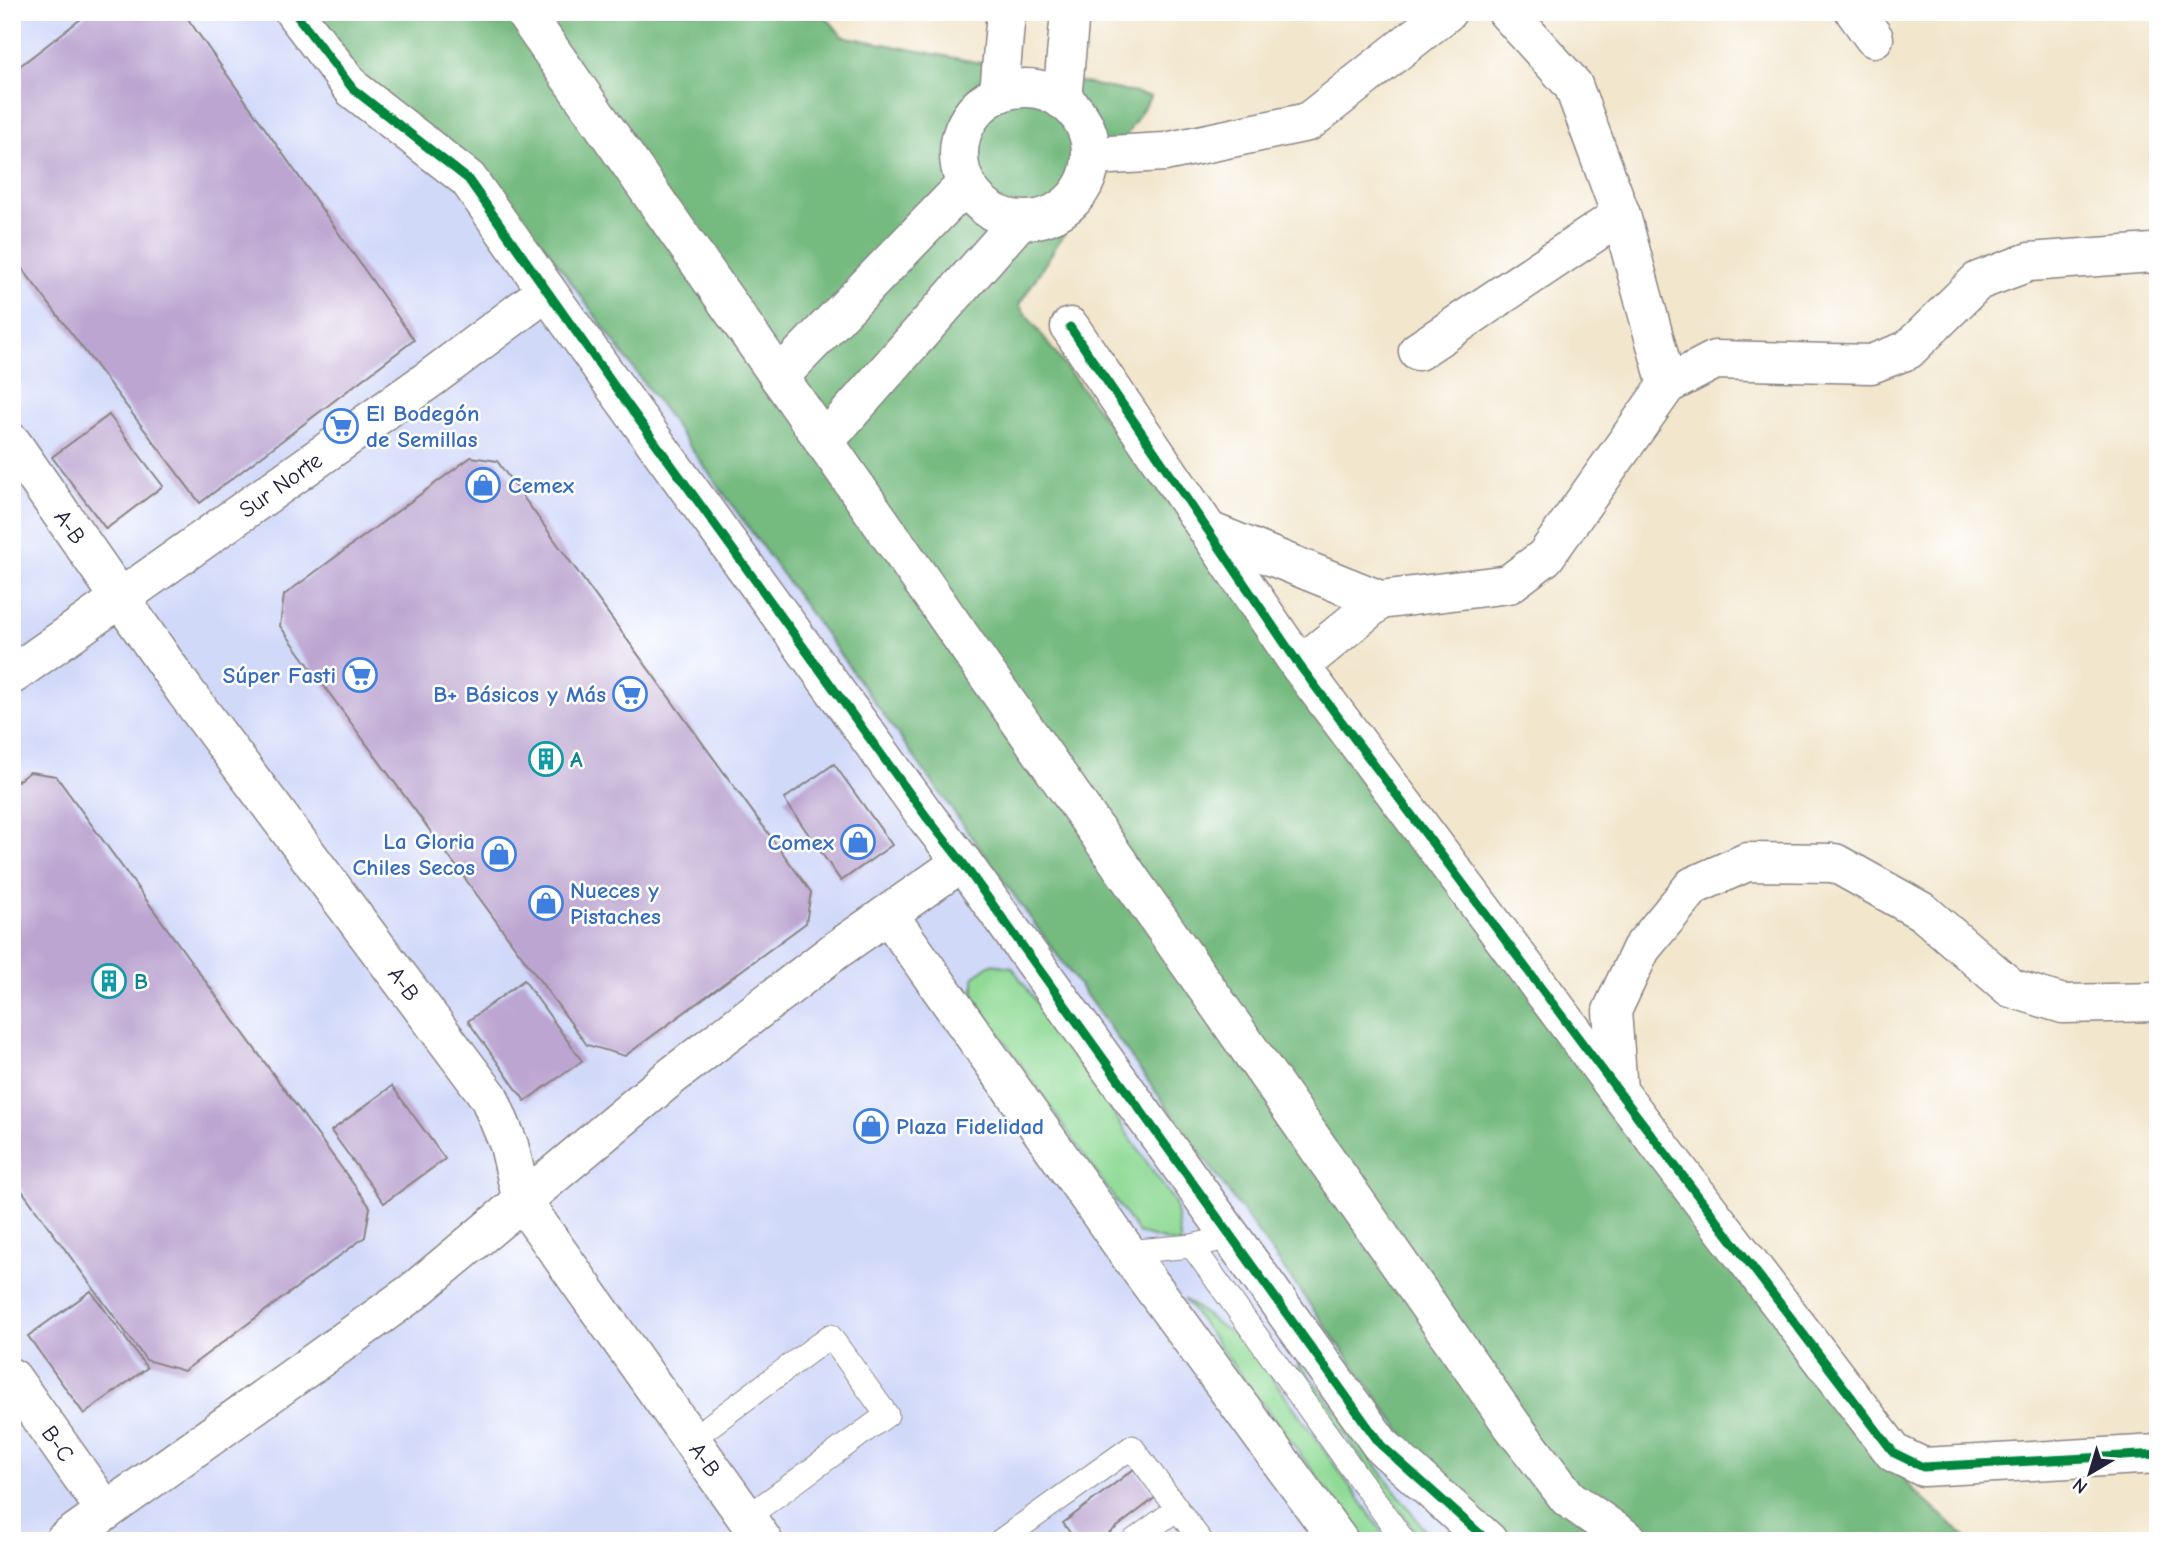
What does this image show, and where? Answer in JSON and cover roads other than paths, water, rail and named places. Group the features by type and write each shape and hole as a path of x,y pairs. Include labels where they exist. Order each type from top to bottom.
{"street":[{"path":"294,12 353,89 468,179 1381,1445 1488,1541"},
{"path":"524,12 1512,1424 1568,1498 1629,1541"},
{"path":"999,93 1006,12"},
{"path":"1062,100 1070,12"},
{"path":"1092,156 1165,152 1308,122 1447,12"},
{"path":"1507,12 1573,85 1620,215 1667,385"},
{"path":"1020,88 1042,90 1062,100 1078,115 1083,124 1088,134 1092,156 1087,177 1077,196 1060,211 1041,219 1019,221 997,215 979,202 965,185 959,163 959,142 967,121 981,104 999,93 1020,88"},
{"path":"779,377 965,185"},
{"path":"1418,351 1620,215"},
{"path":"824,442 1019,221"},
{"path":"1209,531 1380,600 1509,584 1545,557 1667,385 1715,360 1871,364 1908,351 1978,281 2029,262 2156,253"},
{"name":"Sur Norte","path":"12,675 431,378 547,291"},
{"path":"1070,327 1300,666 1618,1091 1894,1453 1923,1467 2158,1454"},
{"name":"A-B","path":"12,443 185,691 489,1097 509,1145 522,1201 755,1529"},
{"path":"1300,666 1380,600"},
{"path":"64,1541 413,1292 672,1076 835,951 962,862"},
{"path":"1618,1091 1612,1011 1641,949 1693,886 1747,862 1835,863 1923,912 2011,988 2063,1003 2158,1002"},
{"path":"888,914 1127,1252 1339,1541"},
{"name":"B-C","path":"12,1378 106,1511"}],"lane":[{"path":"1127,1252 1192,1246 1231,1237"},
{"path":"1192,1246 1404,1541"},
{"path":"692,1439 830,1336 887,1415 755,1529"},
{"path":"1000,1541 1029,1532 1132,1447 1201,1541"},
{"path":"1133,1541 1177,1509"}],"place":[{"name":"El Bodegón de Semillas","path":"341,426"},
{"name":"Cemex","path":"483,485"},
{"name":"Súper Fasti","path":"360,675"},
{"name":"B+ Básicos y Más","path":"630,694"},
{"name":"A","path":"546,759"},
{"name":"Comex","path":"858,842"},
{"name":"La Gloria Chiles Secos","path":"499,854"},
{"name":"Nueces y Pistaches","path":"546,903"},
{"name":"B","path":"109,981"},
{"name":"Plaza Fidelidad","path":"871,1126"}]}
